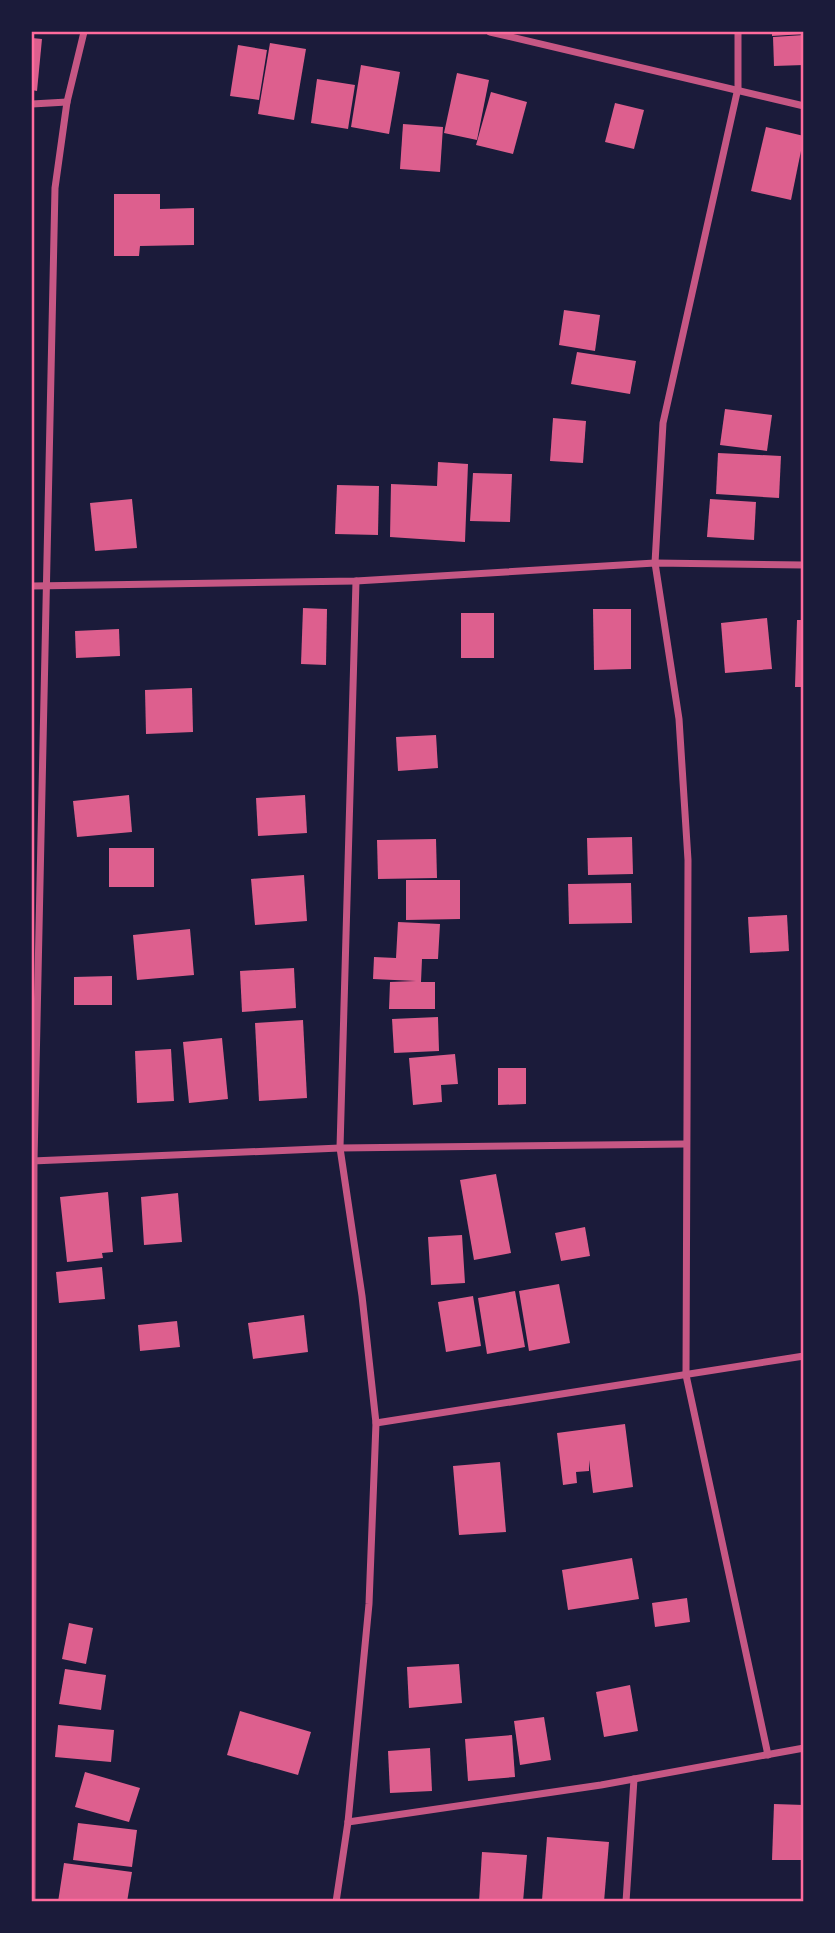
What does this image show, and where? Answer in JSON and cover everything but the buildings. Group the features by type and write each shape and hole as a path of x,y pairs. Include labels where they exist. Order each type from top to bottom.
{"street":[{"path":"32,1902 33,1161 55,188 67,102 84,32"},
{"path":"490,32 738,88 803,106"},
{"path":"738,32 738,88 663,423 655,563 679,719 688,860 686,1375 768,1755"},
{"path":"32,104 67,102"},
{"path":"32,586 356,581 655,563 803,565"},
{"path":"337,1902 348,1822 369,1604 376,1423 362,1296 340,1148 356,581"},
{"path":"33,1161 340,1148 685,1144"},
{"path":"376,1423 803,1356"},
{"path":"348,1822 634,1779 803,1748"},
{"path":"626,1902 634,1779"}]}
